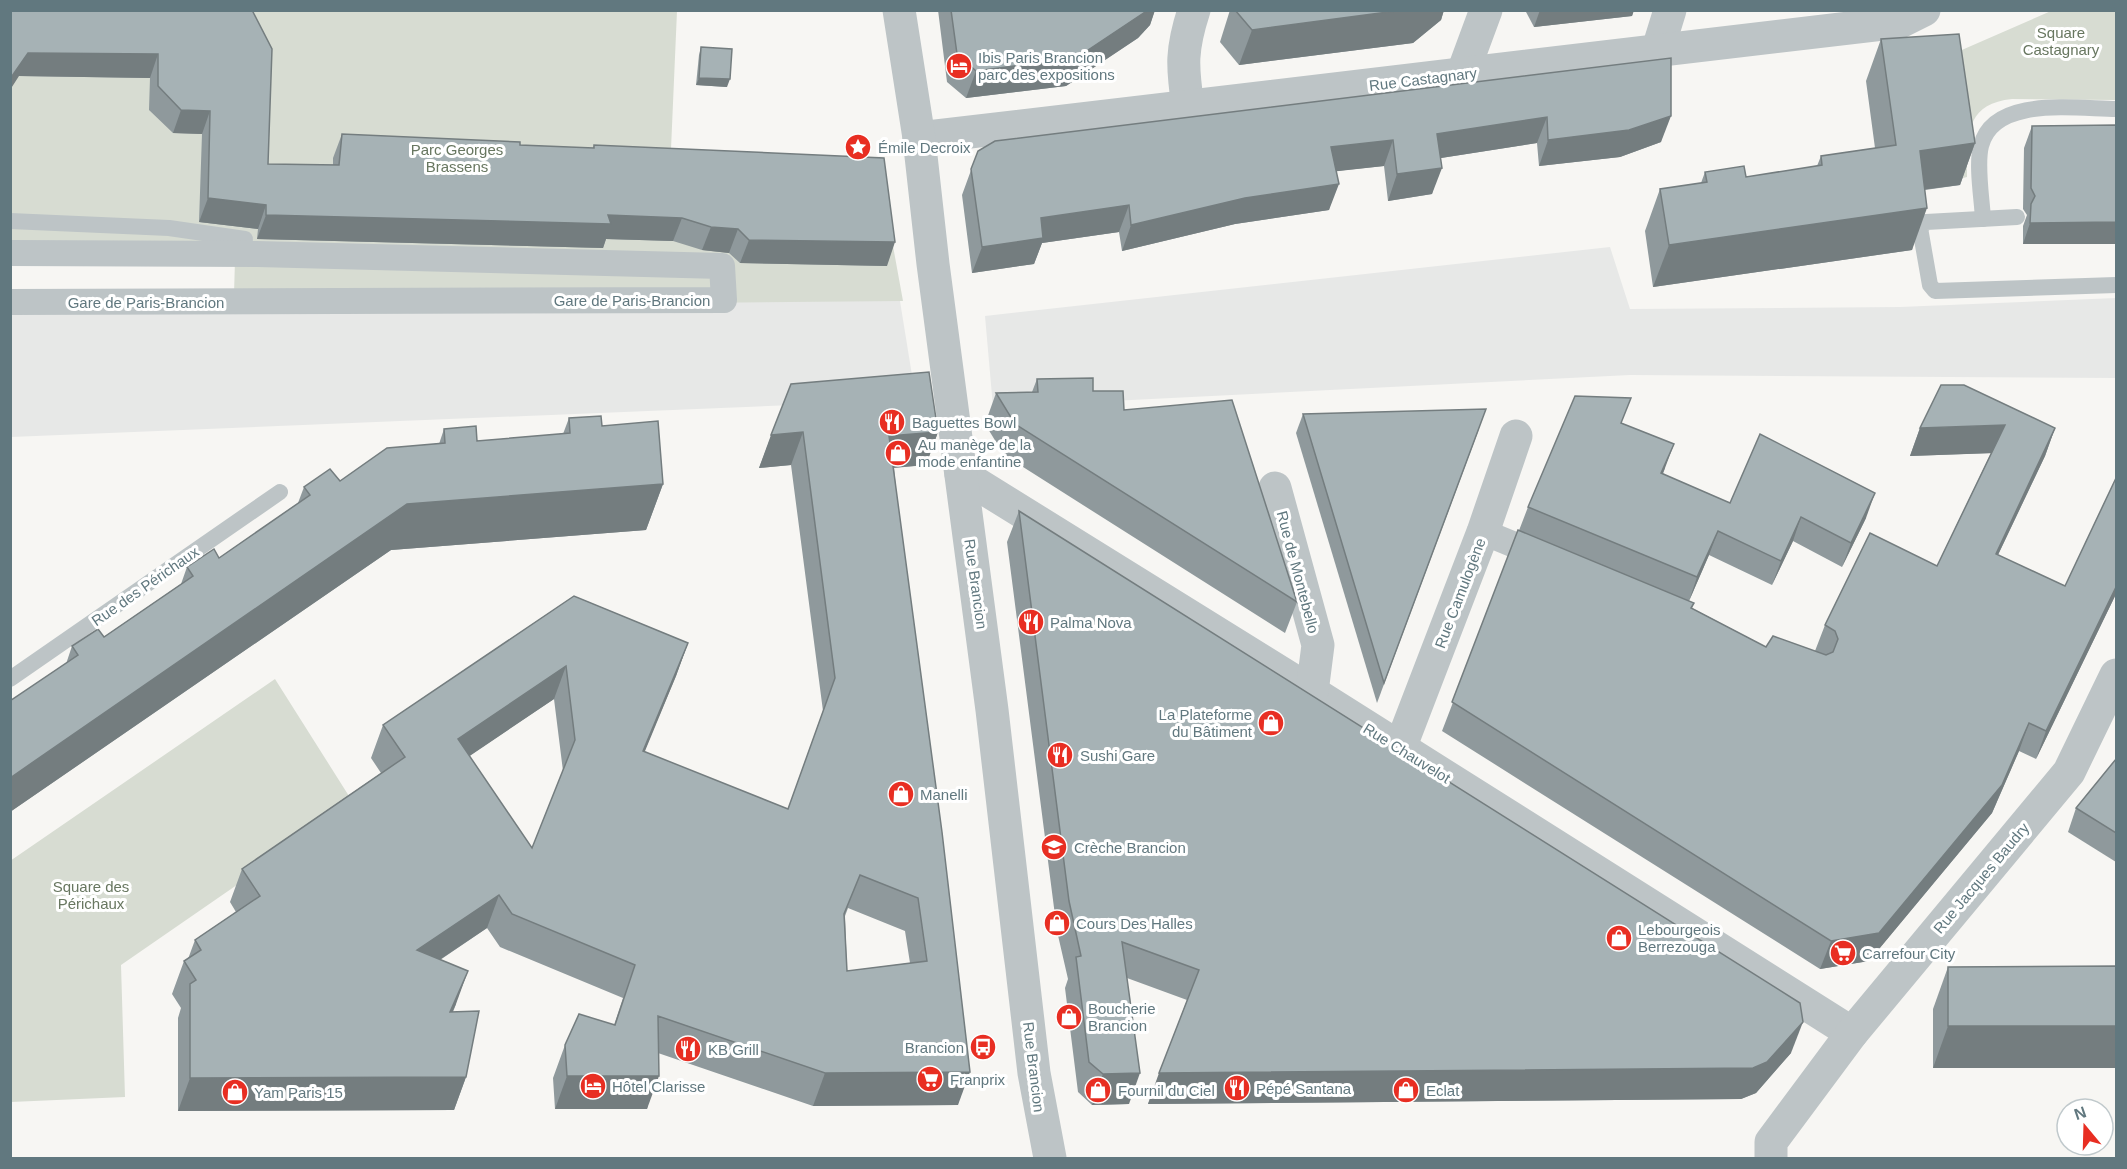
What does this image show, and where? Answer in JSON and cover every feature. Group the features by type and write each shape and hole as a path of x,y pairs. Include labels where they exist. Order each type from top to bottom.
{"street":[{"name":"Rue Brancion","path":"899,10 920,138 933,264 992,710 1034,1072 1050,1158"},
{"path":"1188,107 1182,65 1184,42 1194,10"},
{"path":"1461,75 1486,10"},
{"path":"1658,49 1670,10"},
{"name":"Rue Castagnary","path":"920,138 1900,22 1924,10"},
{"name":"Gare de Paris-Brancion","path":"10,253 257,254 722,266 724,300 10,302"},
{"name":"Rue Camulogène","path":"1400,748 1483,532 1516,436"},
{"name":"Rue Chauvelot","path":"961,474 1312,692 1852,1034"},
{"name":"Rue de Montebello","path":"1275,488 1318,645 1312,692"},
{"path":"1483,532 1562,565"},
{"name":"Rue Jacques Baudry","path":"1771,1158 1771,1142 1852,1034 2069,771 2116,675"}],"lane":[{"path":"1983,219 1981,147 1987,130 2004,116 2026,108 2116,109"},
{"path":"2017,217 1926,222 1920,228 1930,285 1935,291 2116,285"},
{"path":"10,221 169,228 245,239"},
{"name":"Rue des Périchaux","path":"10,680 280,492"}],"shaded area":[{"path":"1610,247 1630,309 1900,307 2116,298 2116,378 1630,375 993,407 985,316"},
{"path":"899,295 916,400 11,437 10,304"}],"green space":[{"name":"Parc Georges Brassens","path":"11,11 677,11 670,172 881,180 903,301 594,304 234,294 235,260 11,251"},
{"name":"Square Castagnary","path":"2051,11 2116,11 2116,100 2012,99 1996,102 1985,108 1972,125 1967,149 1967,177 1959,179 1948,56"},
{"name":"Square des Périchaux","path":"275,679 354,804 121,965 125,1097 11,1102 10,861"}],"building":[{"path":"10,10 252,10 272,49 268,164 339,165 342,134 520,142 520,145 594,148 594,145 884,158 895,242 749,240 738,229 711,227 682,218 608,215 611,224 266,215 266,205 208,198 210,111 181,110 158,86 158,54 28,53 10,79"},
{"path":"951,10 1148,10 1076,58 976,71 957,54"},
{"path":"1235,10 1403,10 1252,30"},
{"path":"1959,34 1975,143 1920,151 1927,208 1669,245 1660,189 1707,182 1705,172 1744,166 1746,177 1822,165 1821,156 1896,145 1881,39"},
{"path":"701,47 732,49 730,79 699,78"},
{"path":"1671,58 1671,116 1629,130 1548,140 1547,117 1437,134 1442,168 1397,174 1393,140 1331,147 1339,184 1245,198 1131,225 1129,205 1041,218 1043,238 982,247 971,169 978,151 995,141"},
{"path":"2116,125 2116,222 2030,223 2031,204 2035,196 2031,188 2032,126"},
{"path":"929,372 938,432 889,436 942,832 970,1072 825,1073 658,1016 659,1076 567,1076 565,1045 579,1014 615,1025 635,965 512,914 499,895 417,950 468,971 450,1012 479,1011 466,1077 190,1078 190,984 196,980 184,961 201,950 195,940 260,896 242,869 405,757 383,725 574,596 688,643 643,751 788,809 835,678 803,432 771,435 791,384","holes":["566,666 575,740 532,848 458,739","860,875 918,898 927,961 847,971 844,914"]},
{"path":"1093,378 1093,391 1123,391 1124,410 1232,400 1297,602 1015,424 996,393 1038,392 1037,379"},
{"path":"1941,385 1964,385 2055,428 1996,554 2065,586 2116,478 2116,587 2046,731 2029,723 2002,785 1879,933 1831,941 1452,702 1518,530 1694,603 1691,608 1766,647 1773,636 1826,655 1833,652 1838,639 1835,631 1825,625 1870,533 1937,566 2005,425 1920,428"},
{"path":"1575,396 1631,398 1621,423 1674,444 1661,473 1730,503 1760,434 1875,493 1851,543 1801,517 1781,561 1718,531 1697,577 1528,507"},
{"path":"1486,409 1384,683 1303,414"},
{"path":"601,416 602,426 658,421 663,484 407,504 10,778 10,701 78,655 72,646 98,629 104,637 193,576 187,567 214,549 219,558 310,495 304,487 330,469 340,481 387,448 445,443 444,429 476,426 477,441 570,433 569,418"},
{"path":"1019,511 1800,1003 1803,1022 1767,1062 1753,1068 1159,1073 1199,970 1122,942 1140,1073 1103,1074 1089,1062 1076,957 1081,956 1069,901"},
{"path":"2116,759 2116,833 2076,808"},
{"path":"2116,966 2116,1026 1948,1026 1948,967"}],"place":[{"name":"Ibis Paris Brancion parc des expositions","path":"959,66"},
{"name":"Émile Decroix","path":"858,147"},
{"name":"Baguettes Bowl","path":"892,422"},
{"name":"Au manège de la mode enfantine","path":"898,453"},
{"name":"Palma Nova","path":"1031,622"},
{"name":"La Plateforme du Bâtiment","path":"1271,723"},
{"name":"Sushi Gare","path":"1060,755"},
{"name":"Manelli","path":"901,794"},
{"name":"Crèche Brancion","path":"1054,847"},
{"name":"Cours Des Halles","path":"1057,923"},
{"name":"Lebourgeois Berrezouga","path":"1619,938"},
{"name":"Carrefour City","path":"1843,953"},
{"name":"Boucherie Brancion","path":"1069,1017"},
{"name":"Brancion","path":"983,1047"},
{"name":"KB Grill","path":"688,1049"},
{"name":"Franprix","path":"930,1079"},
{"name":"Hôtel Clarisse","path":"593,1086"},
{"name":"Pépé Santana","path":"1237,1088"},
{"name":"Fournil du Ciel","path":"1098,1090"},
{"name":"Eclat","path":"1406,1090"},
{"name":"Yam Paris 15","path":"235,1092"}]}
